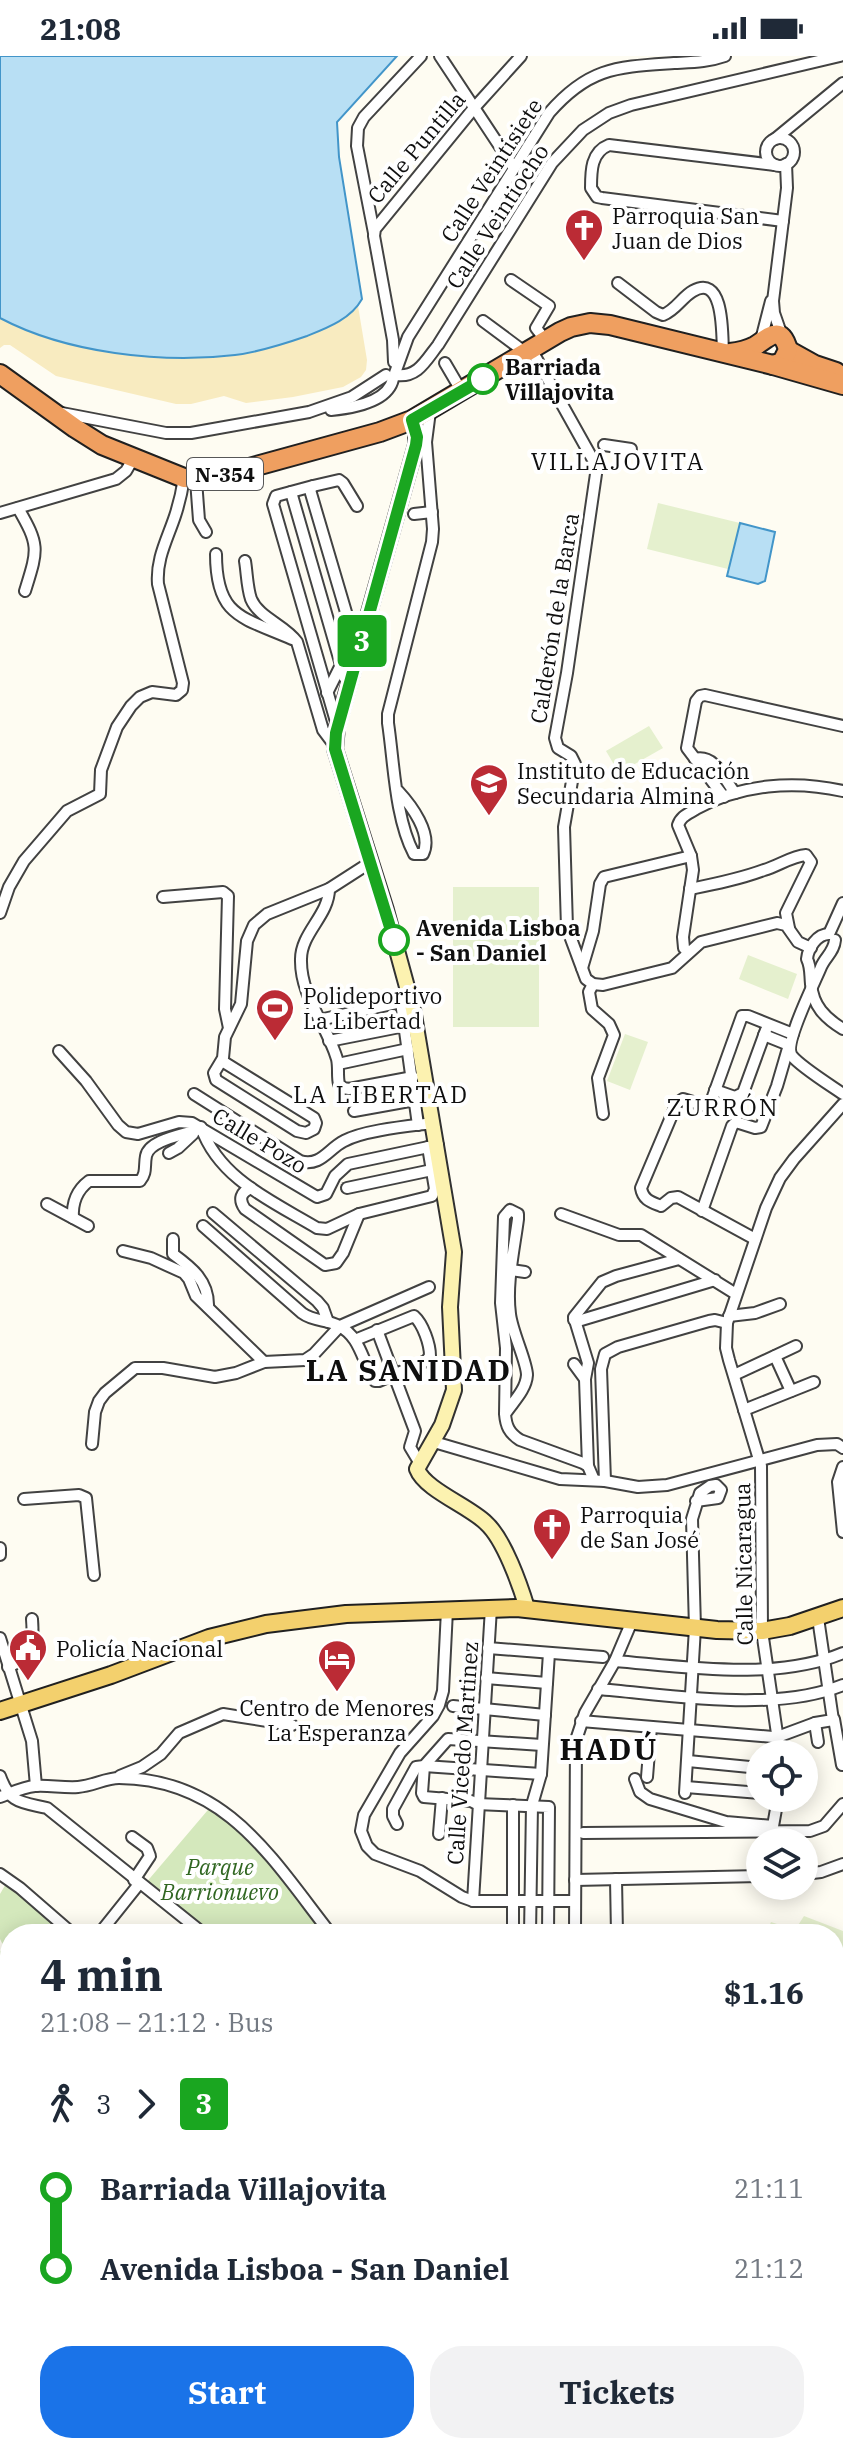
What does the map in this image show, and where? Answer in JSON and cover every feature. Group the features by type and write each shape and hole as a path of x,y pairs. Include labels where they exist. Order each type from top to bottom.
{"highway":[{"name":"N-354","path":"0,374 92,440 133,459 190,479 209,479 367,436 412,420 581,324 610,325 843,385"},
{"name":"N-354","path":"723,354 742,351 769,335 785,344"},
{"path":"760,342 758,353 770,364 782,362 785,344 815,365 843,374"}],"main road":[{"path":"0,1711 247,1627 346,1614 527,1608 695,1628 762,1631 818,1618 843,1608"}],"street":[{"path":"374,233 357,146 358,128 364,117 421,56"},
{"path":"440,56 514,168"},
{"name":"Calle Puntilla","path":"392,374 392,334 374,233 378,224 474,108 521,56"},
{"name":"Calle Veintiocho","path":"392,374 410,375 422,366 552,163 583,130 609,113 631,105 791,61 840,56"},
{"name":"Calle Veintisiete","path":"392,374 408,337 549,113 568,93 589,77 630,67 721,57"},
{"path":"760,342 774,288 787,188 780,164 766,154 768,145 843,83"},
{"path":"783,221 602,198 593,193 590,182 597,152 609,145 780,164 793,158 797,120"},
{"path":"775,139 788,141 793,149"},
{"path":"483,321 534,348 536,328 549,306 511,280"},
{"path":"618,283 663,315 671,312 691,291 701,288 710,290 720,306 723,354"},
{"path":"774,288 774,313 785,344"},
{"path":"392,334 408,337"},
{"name":"Calderón de la Barca","path":"534,348 597,467 555,738 558,748 571,756 575,764 564,827 567,928 588,981 593,984 589,992 592,1009 609,1024 614,1035 598,1078 603,1114"},
{"path":"445,363 462,392"},
{"path":"309,412 352,397 392,374"},
{"path":"48,410 166,433 191,433 337,410 366,402 390,390 392,374"},
{"path":"398,791 419,821 426,846 423,854 418,856 411,850 405,830 398,791 388,714 427,569 433,529 426,435 430,411"},
{"path":"92,440 100,420"},
{"path":"335,746 337,727 416,445 412,420"},
{"path":"604,445 631,449"},
{"path":"0,513 116,479 126,471 133,459"},
{"path":"190,479 199,520 206,532"},
{"path":"0,913 9,887 24,861 67,811 100,794 101,770 117,727 131,706 146,694 176,695 182,690 183,683 157,570 160,554 190,479"},
{"path":"337,727 273,504 276,496 339,480 357,506"},
{"path":"313,486 310,494 353,636 341,691 343,706"},
{"path":"291,492 341,665 327,693"},
{"path":"18,508 32,533 36,549 25,591"},
{"path":"414,514 432,512"},
{"path":"216,554 217,581 230,608 239,616 297,642"},
{"path":"245,561 256,607 297,642 323,730 335,746 371,862 406,1001 426,1124"},
{"path":"730,795 695,759 686,743 696,701 702,695 843,726"},
{"path":"688,952 682,942 693,870 691,856 679,830 679,821 703,806 730,795 772,786 799,785 843,791"},
{"path":"690,889 739,878 775,867 801,854 806,855 810,867 786,913 789,929"},
{"path":"582,968 604,877 691,856"},
{"path":"222,1061 314,1118 315,1126 309,1132 297,1131 236,1093 215,1078 214,1073 222,1061 225,1037 241,1004 247,941 254,925 267,914 329,889 371,862"},
{"path":"329,889 328,902 301,954 306,987 338,1064 339,1084 349,1089 413,1077"},
{"path":"163,897 220,892 228,896 225,1009 229,1028"},
{"path":"702,1211 734,1123 758,1128 762,1125 811,988 816,965 834,948 843,903"},
{"path":"593,984 603,985 665,971 701,942 777,923 786,925 798,942 811,948"},
{"path":"816,965 807,959 811,948 821,936 835,938"},
{"path":"811,988 824,1016 843,1029"},
{"path":"319,1020 406,1001"},
{"path":"406,1001 405,1026 415,1100 433,1146 454,1252 450,1307 455,1383 453,1396 434,1442 417,1469 422,1479 492,1528 518,1580 527,1608"},
{"path":"755,1239 674,1197 661,1206 647,1200 641,1188 677,1103 683,1099 711,1102 742,1016 748,1016 766,1030 791,1039"},
{"path":"329,1041 405,1026"},
{"path":"715,1090 735,1097 743,1093 766,1030"},
{"path":"791,1039 792,1056 843,1094"},
{"path":"338,1064 408,1049"},
{"name":"Calle Pozo","path":"59,1051 126,1132 138,1134 183,1122 199,1128 317,1197 326,1194 335,1176 344,1167 433,1146"},
{"path":"194,1094 308,1164 320,1160 340,1143 357,1136 426,1124"},
{"path":"354,1111 415,1100"},
{"path":"434,1442 551,1477 638,1487 652,1487 759,1459 726,1348 728,1319 780,1178 808,1141 843,1104"},
{"path":"199,1128 223,1167 317,1228 327,1229 359,1214 432,1196 435,1192 433,1146"},
{"path":"169,1153 199,1128"},
{"path":"73,1218 75,1199 83,1185 89,1181 140,1181 145,1175 146,1156 150,1148 199,1128"},
{"path":"347,1188 432,1170"},
{"path":"251,1188 241,1196 245,1209 325,1265 336,1263 343,1253 359,1214"},
{"path":"47,1204 88,1226"},
{"path":"505,1414 527,1377 510,1314 511,1270 518,1214 510,1210 504,1217 501,1286 506,1348 505,1414 508,1428 520,1440 588,1466 600,1481"},
{"path":"213,1213 317,1301 326,1313 328,1322"},
{"path":"561,1214 616,1235 641,1235 736,1294"},
{"path":"203,1226 302,1313 313,1320 340,1326 355,1340 375,1381 426,1361 430,1356 420,1321 412,1316 355,1340"},
{"path":"173,1239 173,1254 190,1266 203,1282 208,1307"},
{"path":"123,1251 151,1258 184,1273 196,1296 264,1362"},
{"path":"574,1320 602,1282 679,1259"},
{"path":"511,1270 525,1272"},
{"path":"574,1320 715,1280"},
{"path":"92,1444 99,1401 135,1368 163,1368 215,1377 264,1362 305,1360 340,1326 429,1287"},
{"path":"600,1481 601,1369 605,1354 618,1347 780,1304"},
{"path":"574,1320 588,1363 585,1379 588,1466"},
{"path":"377,1330 415,1431 410,1447 419,1462"},
{"path":"734,1375 796,1346"},
{"path":"775,1356 791,1391"},
{"path":"574,1364 585,1379"},
{"path":"513,1402 530,1390 533,1376"},
{"path":"744,1410 814,1382"},
{"name":"Calle Nicaragua","path":"778,1740 762,1631 762,1474 759,1459 817,1445 837,1444 843,1448"},
{"path":"843,1467 838,1482 843,1532"},
{"path":"24,1499 79,1495 86,1498 94,1575"},
{"path":"696,1501 692,1519 694,1667 685,1790 746,1792"},
{"path":"0,1548 0,1555"},
{"name":"Calle Vicedo Martinez","path":"473,1901 491,1608"},
{"path":"447,1610 443,1691 439,1705 400,1753 364,1815 361,1831 367,1846 375,1854 420,1871 473,1901 575,1901"},
{"path":"818,1618 829,1691 837,1718 842,1765"},
{"path":"8,1667 26,1656 33,1639 32,1619"},
{"path":"575,1924 575,1746 581,1721 615,1661 632,1621"},
{"path":"0,1638 32,1741 36,1786"},
{"path":"488,1648 603,1657"},
{"path":"530,1924 532,1805 541,1774 549,1653"},
{"path":"615,1661 767,1671 825,1660 843,1653"},
{"path":"486,1678 547,1683"},
{"path":"598,1689 771,1700 829,1691 843,1685"},
{"path":"453,1706 545,1715"},
{"path":"4,1795 36,1786 77,1787 114,1778 142,1767 161,1754 179,1733 223,1714 292,1725"},
{"path":"581,1721 777,1736 837,1718"},
{"path":"815,1723 818,1740"},
{"path":"651,1727 640,1792 650,1799 726,1822 772,1828"},
{"path":"542,1745 448,1739 424,1766 422,1794 477,1804 547,1805 548,1924"},
{"path":"688,1761 746,1767"},
{"path":"397,1824 393,1816 394,1805 416,1767 541,1774"},
{"path":"0,1776 4,1795"},
{"path":"114,1778 161,1782 208,1801 230,1815 256,1839 323,1924"},
{"path":"4,1795 47,1808 191,1924"},
{"path":"439,1834 442,1798"},
{"path":"818,1829 843,1804"},
{"path":"513,1805 513,1924"},
{"path":"583,1833 746,1832"},
{"path":"106,1924 149,1859 147,1848 132,1837"},
{"path":"818,1872 843,1864"},
{"path":"575,1880 746,1876"},
{"path":"616,1879 617,1924"},
{"path":"4,1881 60,1924"}],"green space":[{"path":"658,503 740,523 728,569 647,549"},
{"path":"649,726 663,748 619,773 606,751"},
{"path":"453,887 539,887 539,1027 453,1027"},
{"path":"748,955 797,974 788,999 739,979"},
{"path":"625,1034 648,1042 630,1090 607,1081"},
{"name":"Parque Barrionuevo","path":"213,1804 232,1816 325,1924 189,1924 148,1892 139,1891"},
{"path":"7,1882 59,1924 0,1924 0,1894"},
{"path":"804,1916 825,1924 799,1924"}],"sand":[{"path":"358,306 367,360 361,377 343,387 246,403 224,396 191,404 176,404 56,376 10,345 0,348 0,318 17,327 237,355 290,342 334,325"}],"water":[{"path":"0,56 397,56 337,122 339,157 362,299 352,312 338,322 298,339 253,352 207,357 115,353 54,340 0,318"},
{"path":"740,523 775,532 765,581 758,584 727,576"}],"bus line":[{"name":"3","path":"394,940 335,749 336,733 416,445 416,428 412,420 483,379"}],"place":[{"name":"Parroquia San Juan de Dios","path":"584,262"},
{"name":"Barriada Villajovita","path":"483,379"},
{"name":"Instituto de Educación Secundaria Almina","path":"489,817"},
{"name":"Avenida Lisboa - San Daniel","path":"394,940"},
{"name":"Polideportivo La Libertad","path":"275,1042"},
{"name":"Parroquia de San José","path":"552,1561"},
{"name":"Policía Nacional","path":"28,1682"},
{"name":"Centro de Menores La Esperanza","path":"337,1693"}],"district":[{"name":"VILLAJOVITA","path":"618,461"},
{"name":"LA LIBERTAD","path":"381,1094"},
{"name":"ZURRÓN","path":"723,1107"},
{"name":"LA SANIDAD","path":"409,1369"},
{"name":"HADÚ","path":"609,1748"}]}
